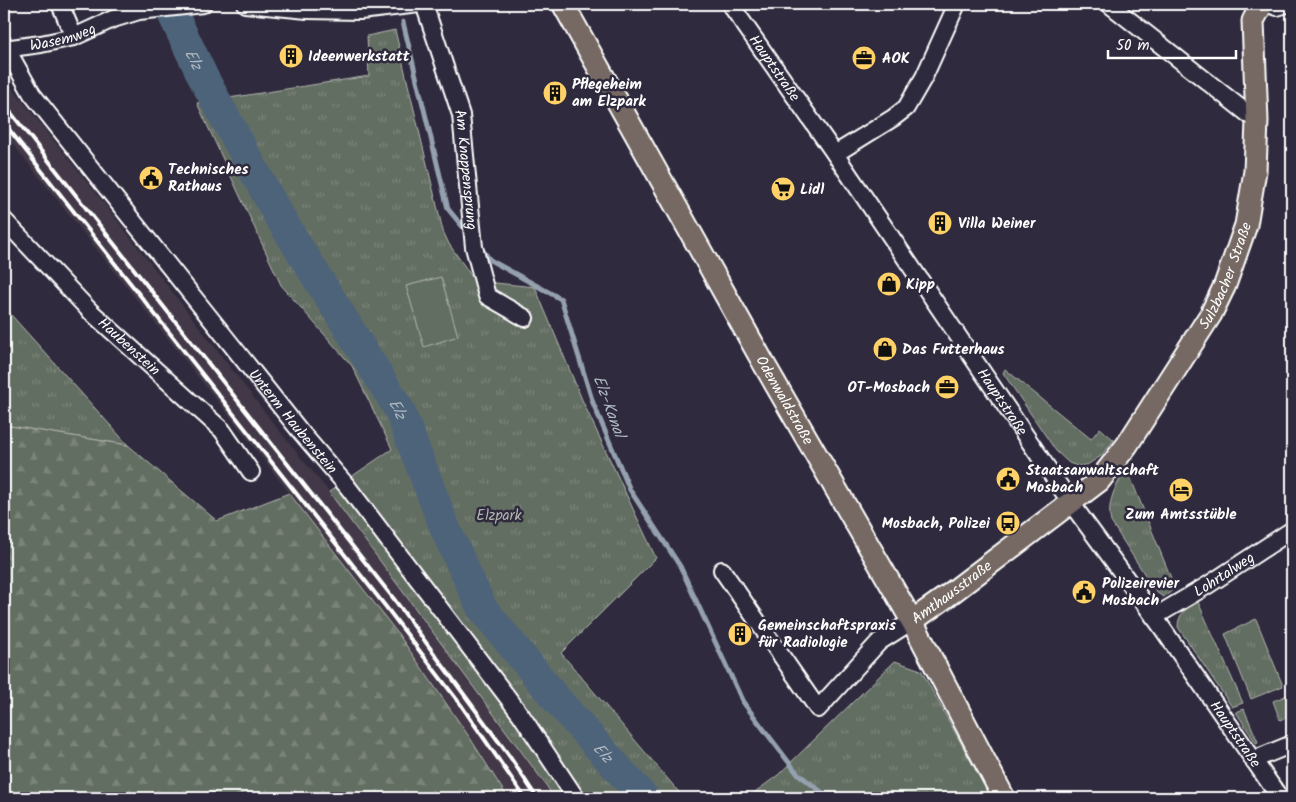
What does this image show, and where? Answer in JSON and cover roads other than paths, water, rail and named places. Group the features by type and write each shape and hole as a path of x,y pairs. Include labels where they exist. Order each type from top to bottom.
{"main road":[{"name":"Odenwaldstraße","path":"563,4 769,372 912,621 1004,798"},
{"name":"Sulzbacher Straße","path":"1071,502 1099,481 1127,445 1210,314 1225,285 1246,225 1255,171 1258,122 1253,21 1262,4"},
{"name":"Amthausstraße","path":"912,621 1071,502"}],"street":[{"path":"60,4 74,36"},
{"name":"Wasemweg","path":"5,47 42,44 74,36 111,11 139,11 203,4"},
{"path":"245,4 307,10 419,4"},
{"name":"Am Knappensprung","path":"424,4 460,115 474,247 487,296 525,318"},
{"name":"Hauptstraße","path":"730,4 835,154 1071,502 1280,798"},
{"path":"835,154 906,108 924,77 957,4"},
{"path":"1109,4 1258,122"},
{"path":"1269,4 1277,7 1287,4"},
{"name":"Unterm Haubenstein","path":"5,47 32,94 300,431 348,486 515,707 576,798"},
{"name":"Haubenstein","path":"4,220 90,311 222,430 251,472"},
{"name":"Lohrtalweg","path":"1154,617 1208,585 1292,530"},
{"name":"Amthausstraße","path":"722,570 818,709 879,642 912,621"},
{"path":"1253,760 1292,744"}],"waterway":[{"name":"Elz","path":"168,4 204,79 277,213 399,409 445,528 482,608 557,700 644,798"},
{"name":"Elz-Kanal","path":"403,22 448,209 467,232"},
{"name":"Elz-Kanal","path":"481,248 490,260 561,299 593,403 630,490 680,566 743,702 797,773 829,798"}],"railway":[{"path":"4,104 394,599 510,757 537,798"},
{"path":"4,123 386,607 461,705 525,798"}],"place":[{"name":"Ideenwerkstatt","path":"291,56"},
{"name":"AOK","path":"864,58"},
{"name":"Pflegeheim am Elzpark","path":"555,93"},
{"name":"Technisches Rathaus","path":"151,178"},
{"name":"Lidl","path":"783,189"},
{"name":"Villa Weiner","path":"940,223"},
{"name":"Kipp","path":"889,284"},
{"name":"Das Futterhaus","path":"885,349"},
{"name":"OT-Mosbach","path":"947,387"},
{"name":"Staatsanwaltschaft Mosbach","path":"1008,479"},
{"name":"Zum Amtsstüble","path":"1181,490"},
{"name":"Mosbach, Polizei","path":"1008,523"},
{"name":"Polizeirevier Mosbach","path":"1084,592"},
{"name":"Gemeinschaftspraxis für Radiologie","path":"740,634"}],"park label":[{"name":"Elzpark","path":"499,515"}]}
